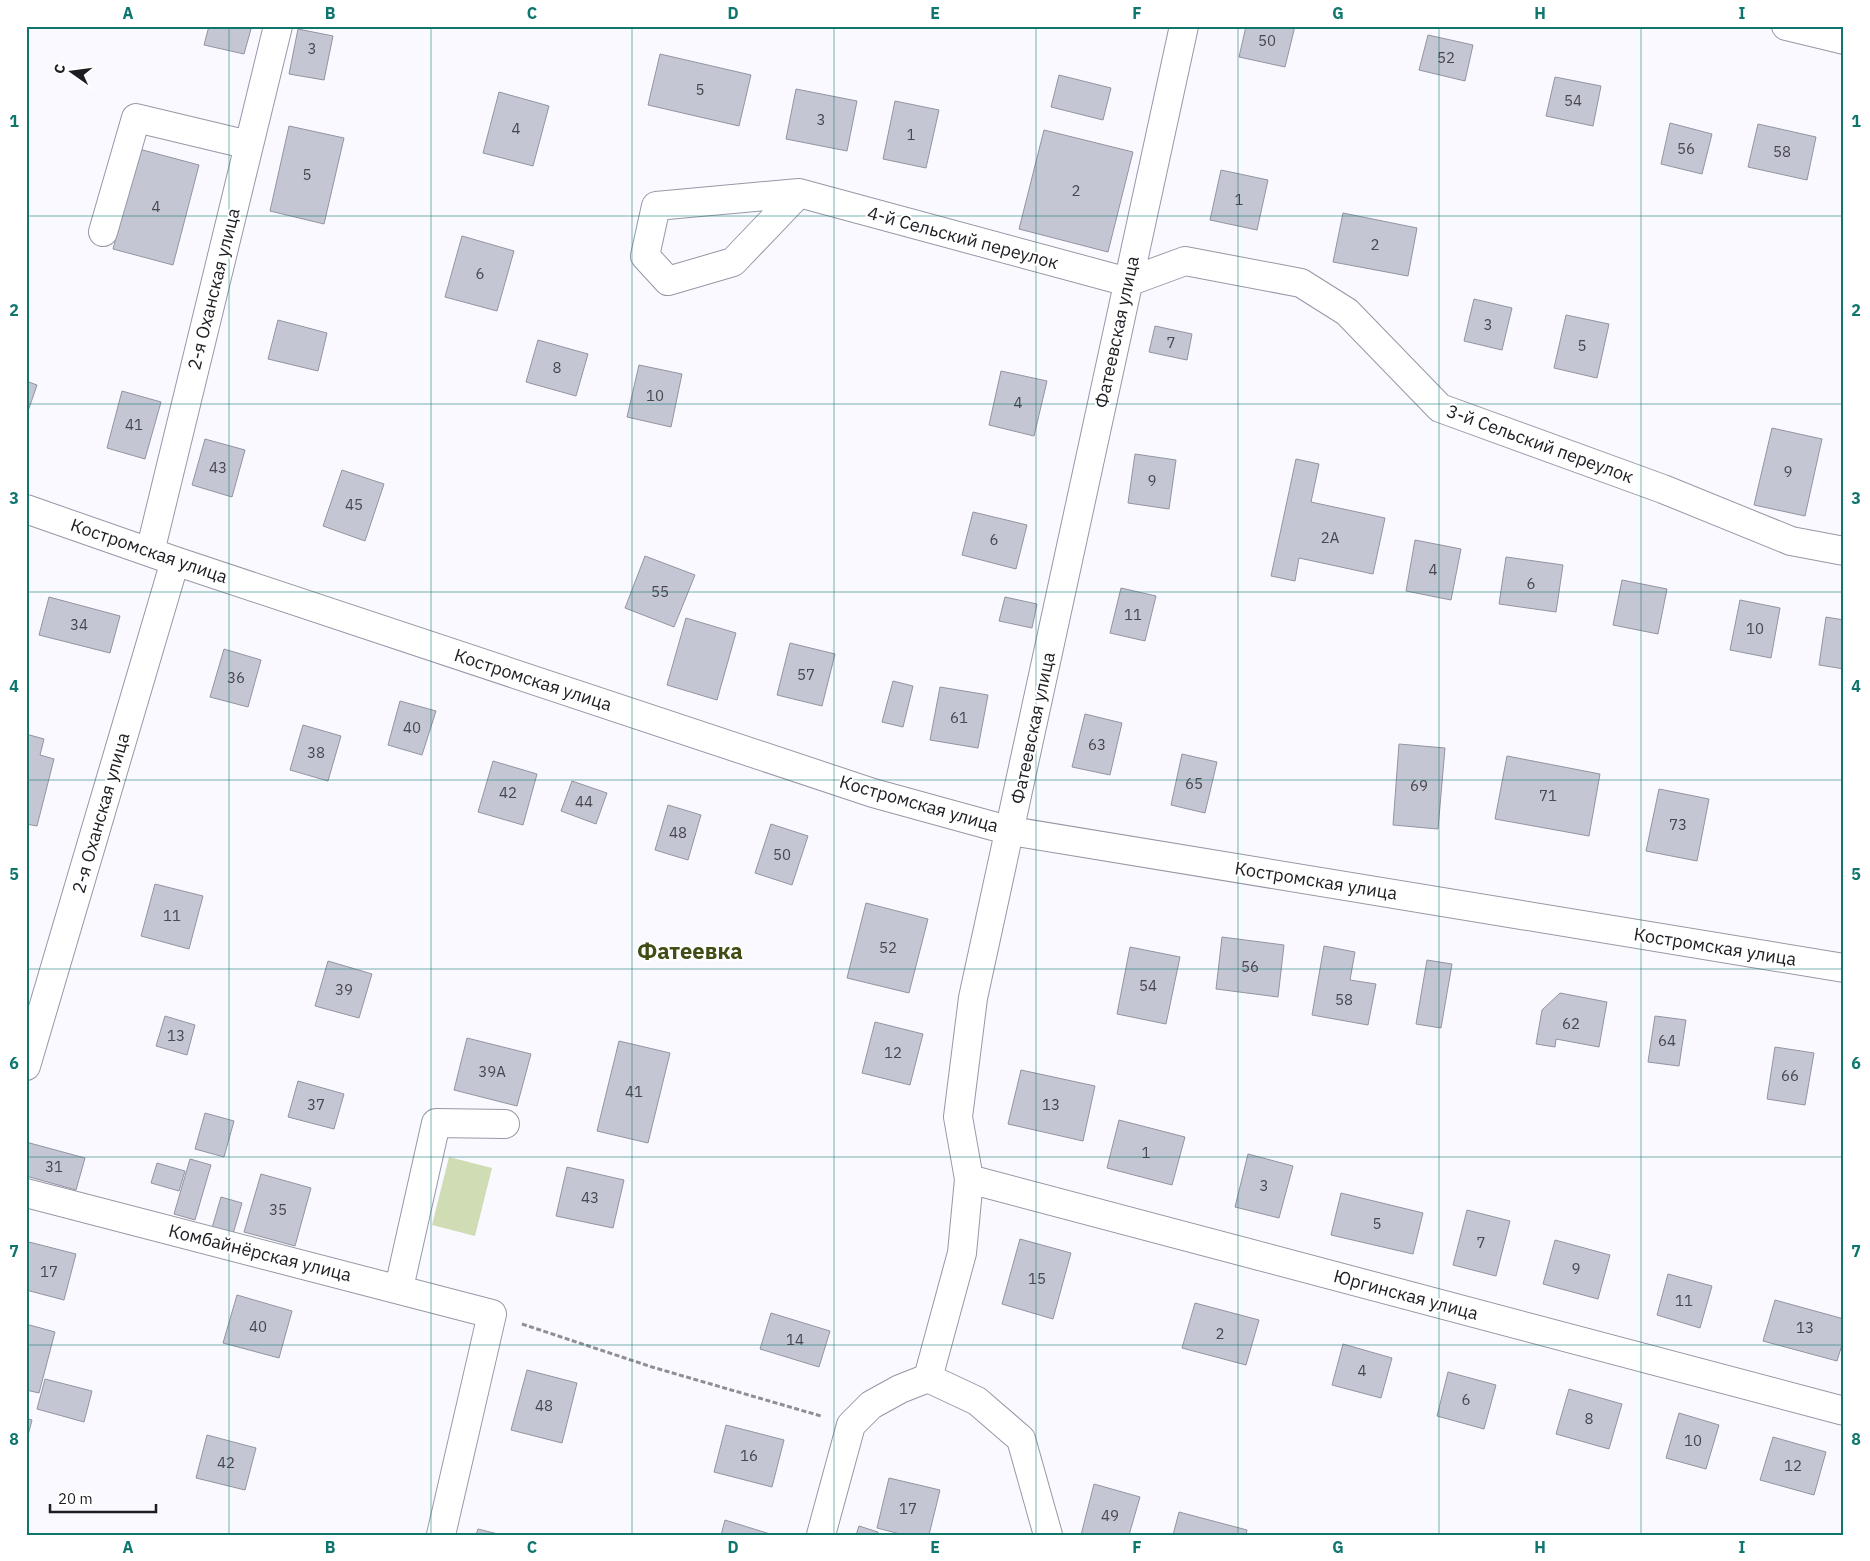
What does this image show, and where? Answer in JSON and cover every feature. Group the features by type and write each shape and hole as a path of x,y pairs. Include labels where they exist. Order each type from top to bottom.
{"street":[{"name":"2-я Оханская улица","path":"150,552 278,26"},
{"name":"Фатеевская улица","path":"928,1378 962,1253 969,1179 958,1117 974,998 1184,26"},
{"path":"1786,26 1844,40"},
{"path":"103,232 136,118 249,145"},
{"name":"4-й Сельский переулок","path":"799,193 733,262 668,281 645,256 656,206 799,193 1128,282"},
{"name":"3-й Сельский переулок","path":"1128,282 1185,261 1301,283 1347,312 1440,408 1664,489 1791,541 1844,551"},
{"name":"Костромская улица","path":"26,509 175,561 872,793 1011,831 1844,968"},
{"name":"2-я Оханская улица","path":"26,1066 175,561"},
{"path":"399,1288 436,1123 505,1124"},
{"name":"Юргинская улица","path":"969,1179 1844,1411"},
{"name":"Комбайнёрская улица","path":"26,1193 399,1288 492,1314"},
{"path":"441,1535 492,1314"},
{"path":"821,1535 851,1424 872,1405 900,1389 928,1378 977,1400 1021,1439 1048,1535"}],"path":[{"path":"492,1314 652,1367 851,1424"}],"green space":[{"path":"449,1157 492,1168 475,1236 432,1225"}],"building":[{"path":"209,26 239,26 251,29 244,54 204,45"},
{"path":"1246,26 1295,26 1285,67 1239,57"},
{"path":"298,29 333,36 324,80 289,74"},
{"path":"1428,35 1473,45 1465,81 1419,70"},
{"path":"660,54 751,75 739,126 648,105"},
{"path":"1059,75 1111,88 1103,120 1051,107"},
{"path":"1555,77 1601,86 1593,126 1546,116"},
{"path":"796,89 857,101 847,151 786,139"},
{"path":"499,92 549,106 533,166 483,153"},
{"path":"895,101 939,110 926,168 883,159"},
{"path":"1670,123 1712,134 1702,174 1661,164"},
{"path":"1758,124 1816,137 1807,180 1748,167"},
{"path":"289,126 344,138 324,224 270,211"},
{"path":"1044,130 1133,152 1108,252 1019,229"},
{"path":"139,149 199,165 173,265 113,249"},
{"path":"1221,170 1268,180 1257,230 1210,220"},
{"path":"1343,213 1417,228 1408,276 1333,262"},
{"path":"462,236 514,251 497,311 445,297"},
{"path":"1474,299 1512,308 1502,350 1464,341"},
{"path":"1566,315 1609,324 1597,378 1554,368"},
{"path":"278,320 327,333 318,371 268,359"},
{"path":"1155,326 1192,334 1187,360 1149,352"},
{"path":"538,340 588,354 576,396 526,382"},
{"path":"639,365 682,374 671,427 627,417"},
{"path":"1001,371 1047,381 1034,436 989,425"},
{"path":"26,381 37,385 26,417"},
{"path":"122,391 161,402 145,459 107,448"},
{"path":"1772,428 1822,439 1805,516 1754,505"},
{"path":"205,439 245,450 232,497 192,485"},
{"path":"1135,454 1176,460 1169,509 1128,503"},
{"path":"1296,459 1319,464 1311,502 1385,518 1373,574 1299,558 1295,581 1271,576"},
{"path":"342,470 384,484 365,541 323,526"},
{"path":"973,512 1027,525 1016,569 962,555"},
{"path":"1415,540 1461,549 1451,600 1406,591"},
{"path":"645,556 695,575 674,627 625,608"},
{"path":"1506,557 1563,565 1556,612 1499,604"},
{"path":"1622,580 1667,589 1658,634 1613,625"},
{"path":"1121,588 1156,596 1145,641 1110,633"},
{"path":"49,597 120,616 110,653 39,635"},
{"path":"1005,597 1037,604 1032,628 999,621"},
{"path":"1740,600 1780,608 1771,658 1730,650"},
{"path":"1826,617 1844,620 1844,669 1819,665"},
{"path":"686,618 736,633 717,700 667,685"},
{"path":"790,643 835,654 822,706 777,695"},
{"path":"224,649 261,660 248,707 210,697"},
{"path":"893,681 913,686 903,727 882,722"},
{"path":"940,687 988,695 978,748 930,740"},
{"path":"400,701 436,711 422,755 388,745"},
{"path":"1085,714 1122,723 1110,775 1072,767"},
{"path":"303,725 341,736 328,781 290,770"},
{"path":"26,734 44,739 40,755 54,759 37,826 26,824"},
{"path":"1399,744 1445,748 1438,829 1393,825"},
{"path":"1182,754 1217,762 1205,813 1171,805"},
{"path":"1507,756 1600,774 1589,836 1495,819"},
{"path":"493,761 537,774 523,825 478,812"},
{"path":"572,781 607,793 596,824 561,811"},
{"path":"1659,789 1709,799 1697,861 1646,851"},
{"path":"668,805 701,815 688,860 655,850"},
{"path":"771,824 808,836 792,885 755,873"},
{"path":"155,884 203,896 189,949 141,936"},
{"path":"866,903 928,919 909,993 847,978"},
{"path":"1222,937 1284,945 1278,997 1216,989"},
{"path":"1324,946 1355,952 1350,980 1376,984 1368,1025 1312,1015"},
{"path":"1130,947 1180,957 1166,1024 1117,1014"},
{"path":"1427,960 1452,964 1441,1028 1416,1024"},
{"path":"328,961 372,974 359,1018 315,1006"},
{"path":"1560,993 1607,1002 1599,1047 1556,1039 1555,1047 1536,1044 1542,1010"},
{"path":"165,1016 195,1025 187,1055 156,1046"},
{"path":"1655,1016 1686,1020 1679,1066 1648,1062"},
{"path":"875,1022 923,1034 910,1085 862,1073"},
{"path":"467,1038 531,1054 517,1106 454,1090"},
{"path":"619,1041 670,1053 648,1143 597,1131"},
{"path":"1775,1047 1814,1053 1805,1105 1767,1099"},
{"path":"1021,1070 1095,1086 1083,1141 1008,1124"},
{"path":"298,1081 344,1094 334,1129 288,1117"},
{"path":"205,1113 234,1121 224,1157 195,1149"},
{"path":"1119,1120 1185,1137 1172,1185 1107,1168"},
{"path":"26,1142 85,1158 76,1190 26,1176"},
{"path":"1248,1154 1293,1166 1279,1218 1235,1207"},
{"path":"190,1159 211,1165 195,1220 174,1214"},
{"path":"157,1163 185,1171 179,1191 151,1183"},
{"path":"567,1167 624,1180 613,1228 556,1216"},
{"path":"261,1174 311,1188 295,1246 244,1232"},
{"path":"1341,1193 1423,1213 1413,1254 1331,1235"},
{"path":"221,1197 242,1203 233,1234 212,1228"},
{"path":"1467,1210 1510,1221 1496,1276 1453,1265"},
{"path":"1020,1239 1071,1253 1053,1319 1002,1304"},
{"path":"1555,1240 1610,1255 1598,1299 1543,1284"},
{"path":"29,1242 76,1254 64,1300 26,1290 26,1252"},
{"path":"1668,1274 1712,1286 1700,1328 1657,1315"},
{"path":"237,1295 292,1311 279,1358 223,1343"},
{"path":"1775,1300 1844,1319 1844,1338 1837,1361 1763,1341"},
{"path":"1195,1303 1259,1320 1246,1365 1182,1348"},
{"path":"771,1313 830,1331 819,1367 760,1349"},
{"path":"26,1324 55,1332 39,1393 26,1390"},
{"path":"1343,1344 1392,1358 1381,1398 1332,1385"},
{"path":"527,1370 577,1383 562,1443 511,1430"},
{"path":"1448,1372 1496,1385 1484,1429 1437,1416"},
{"path":"45,1379 92,1391 84,1422 37,1409"},
{"path":"1569,1389 1622,1404 1609,1449 1556,1434"},
{"path":"1679,1413 1719,1425 1706,1469 1666,1458"},
{"path":"26,1418 32,1420 26,1443"},
{"path":"726,1425 784,1440 772,1487 714,1472"},
{"path":"207,1435 256,1448 245,1490 196,1478"},
{"path":"1773,1437 1826,1452 1814,1495 1760,1480"},
{"path":"889,1478 940,1490 929,1535 904,1535 877,1528"},
{"path":"1094,1484 1140,1497 1129,1535 1081,1535"},
{"path":"1179,1512 1247,1530 1246,1535 1173,1535"},
{"path":"725,1520 770,1534 770,1535 721,1535"},
{"path":"859,1526 878,1532 878,1535 856,1535"},
{"path":"478,1529 502,1535 476,1535"}],"district":[{"name":"Фатеевка","path":"690,951"}]}
